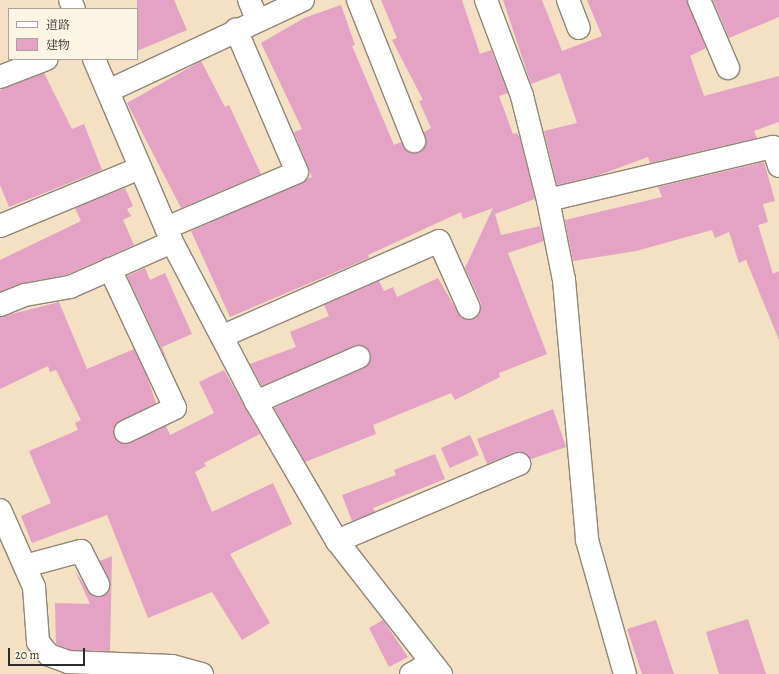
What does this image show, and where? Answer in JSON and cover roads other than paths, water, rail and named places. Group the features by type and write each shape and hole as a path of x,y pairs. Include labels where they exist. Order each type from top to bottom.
{"street":[{"path":"108,91 236,30 253,10 303,0"},
{"path":"358,0 414,141"},
{"path":"486,0 522,96 548,200 564,280 586,540 625,674"},
{"path":"568,0 579,28"},
{"path":"699,0 728,68"},
{"path":"0,305 25,295 70,287 110,269 169,235 297,172 236,30"},
{"path":"0,77 45,60"},
{"path":"94,60 169,235 223,336 256,402 337,541 436,668 411,674"},
{"path":"548,200 773,147 779,166"},
{"path":"0,226 140,168"},
{"path":"223,336 439,241 469,308"},
{"path":"110,269 175,408 125,432"},
{"path":"256,402 359,357"},
{"path":"337,541 519,464"},
{"path":"0,510 34,587 38,642 49,655 68,662 172,666 202,674"},
{"path":"25,566 81,552 98,585"}]}
